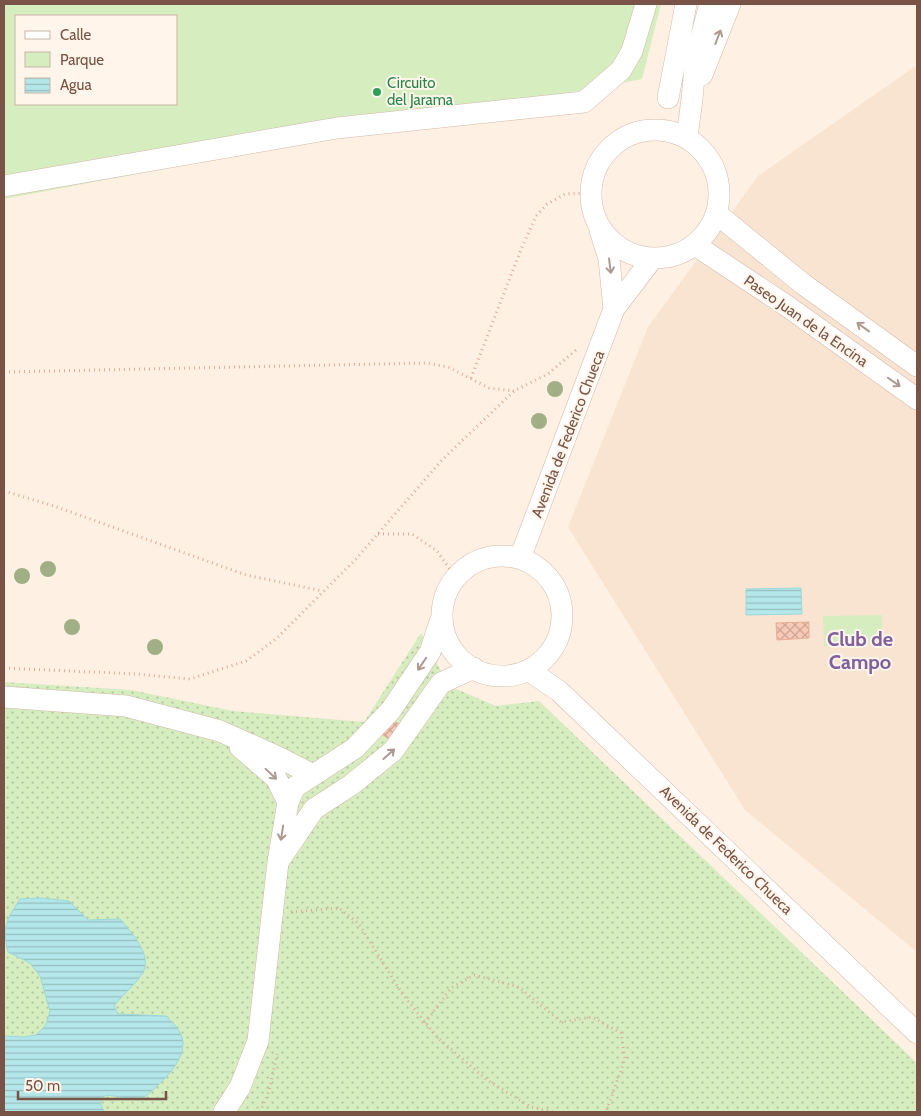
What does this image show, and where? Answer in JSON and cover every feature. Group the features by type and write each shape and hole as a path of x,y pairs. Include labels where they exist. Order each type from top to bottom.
{"street":[{"path":"4,186 337,128 584,102 620,70 632,51 646,4"},
{"path":"668,98 686,4"},
{"path":"687,137 696,56 710,4"},
{"path":"692,99 730,4"},
{"path":"646,129 696,56"},
{"path":"646,129 667,130 687,137 704,151 716,170 720,192 717,214 708,231 695,245 682,253 667,258 652,259 631,254 612,242 598,225 592,210 590,193 593,175 601,158 613,144 628,135 646,129"},
{"name":"Paseo Juan de la Encina","path":"717,214 803,284 917,366"},
{"name":"Avenida de Federico Chueca","path":"598,225 609,259 614,309"},
{"name":"Paseo Juan de la Encina","path":"695,245 787,306 917,399"},
{"name":"Avenida de Federico Chueca","path":"520,558 614,309 652,259"},
{"path":"224,1112 240,1087 258,1040 278,862 288,802 295,787 355,748 391,710 430,652 441,619 445,594 464,569 477,561 499,555 520,558 541,569 557,588 564,610 556,648 532,672 522,676 487,677 474,668 452,652 441,619"},
{"path":"314,808 351,785 393,751 441,683 474,668"},
{"name":"Avenida de Federico Chueca","path":"532,672 559,691 917,1033"},
{"path":"4,697 126,706 220,731 278,757 309,778 319,789 314,808 278,862"},
{"path":"220,731 276,778 288,802"}],"path":[{"path":"471,378 536,216 547,204 565,194 590,193"},
{"path":"4,668 136,674 190,679 246,661 276,639 324,591 378,534 442,460 514,391 548,374 580,346"},
{"path":"4,372 426,363 448,367 490,388 514,391"},
{"path":"4,490 246,575 324,591"},
{"path":"378,534 412,534 437,551 456,578"},
{"path":"273,910 293,912 339,908 359,924 403,995 438,1038 487,1080 531,1107 553,1112"},
{"path":"425,1023 451,988 474,975 519,987 561,1022 592,1017 620,1033 625,1059 606,1112"}],"shaded area":[{"name":"Club de Campo","path":"917,65 917,952 745,810 568,527 648,327 758,176"}],"green space":[{"name":"Circuito del Jarama","path":"4,4 661,4 642,79 4,199"},
{"path":"882,615 882,644 824,646 823,616"},
{"path":"421,633 449,686 496,706 539,701 917,1063 917,1112 4,1112 4,682 131,690 233,711 364,722"}],"water":[{"path":"801,588 802,614 746,615 746,589"},
{"path":"41,898 69,901 88,920 120,919 140,945 145,960 145,967 139,978 114,1006 118,1014 166,1016 178,1029 183,1041 182,1050 172,1070 165,1079 141,1100 106,1095 100,1102 104,1112 4,1112 4,1036 24,1037 36,1035 46,1025 50,1011 40,976 30,963 8,952 5,936 6,924 20,899"}],"building":[{"path":"809,622 809,638 777,640 776,623"},
{"path":"389,718 404,727 393,742 379,732"}],"place":[{"name":"Circuito del Jarama","path":"377,92"}],"district":[{"name":"Club de Campo","path":"860,650"}]}
